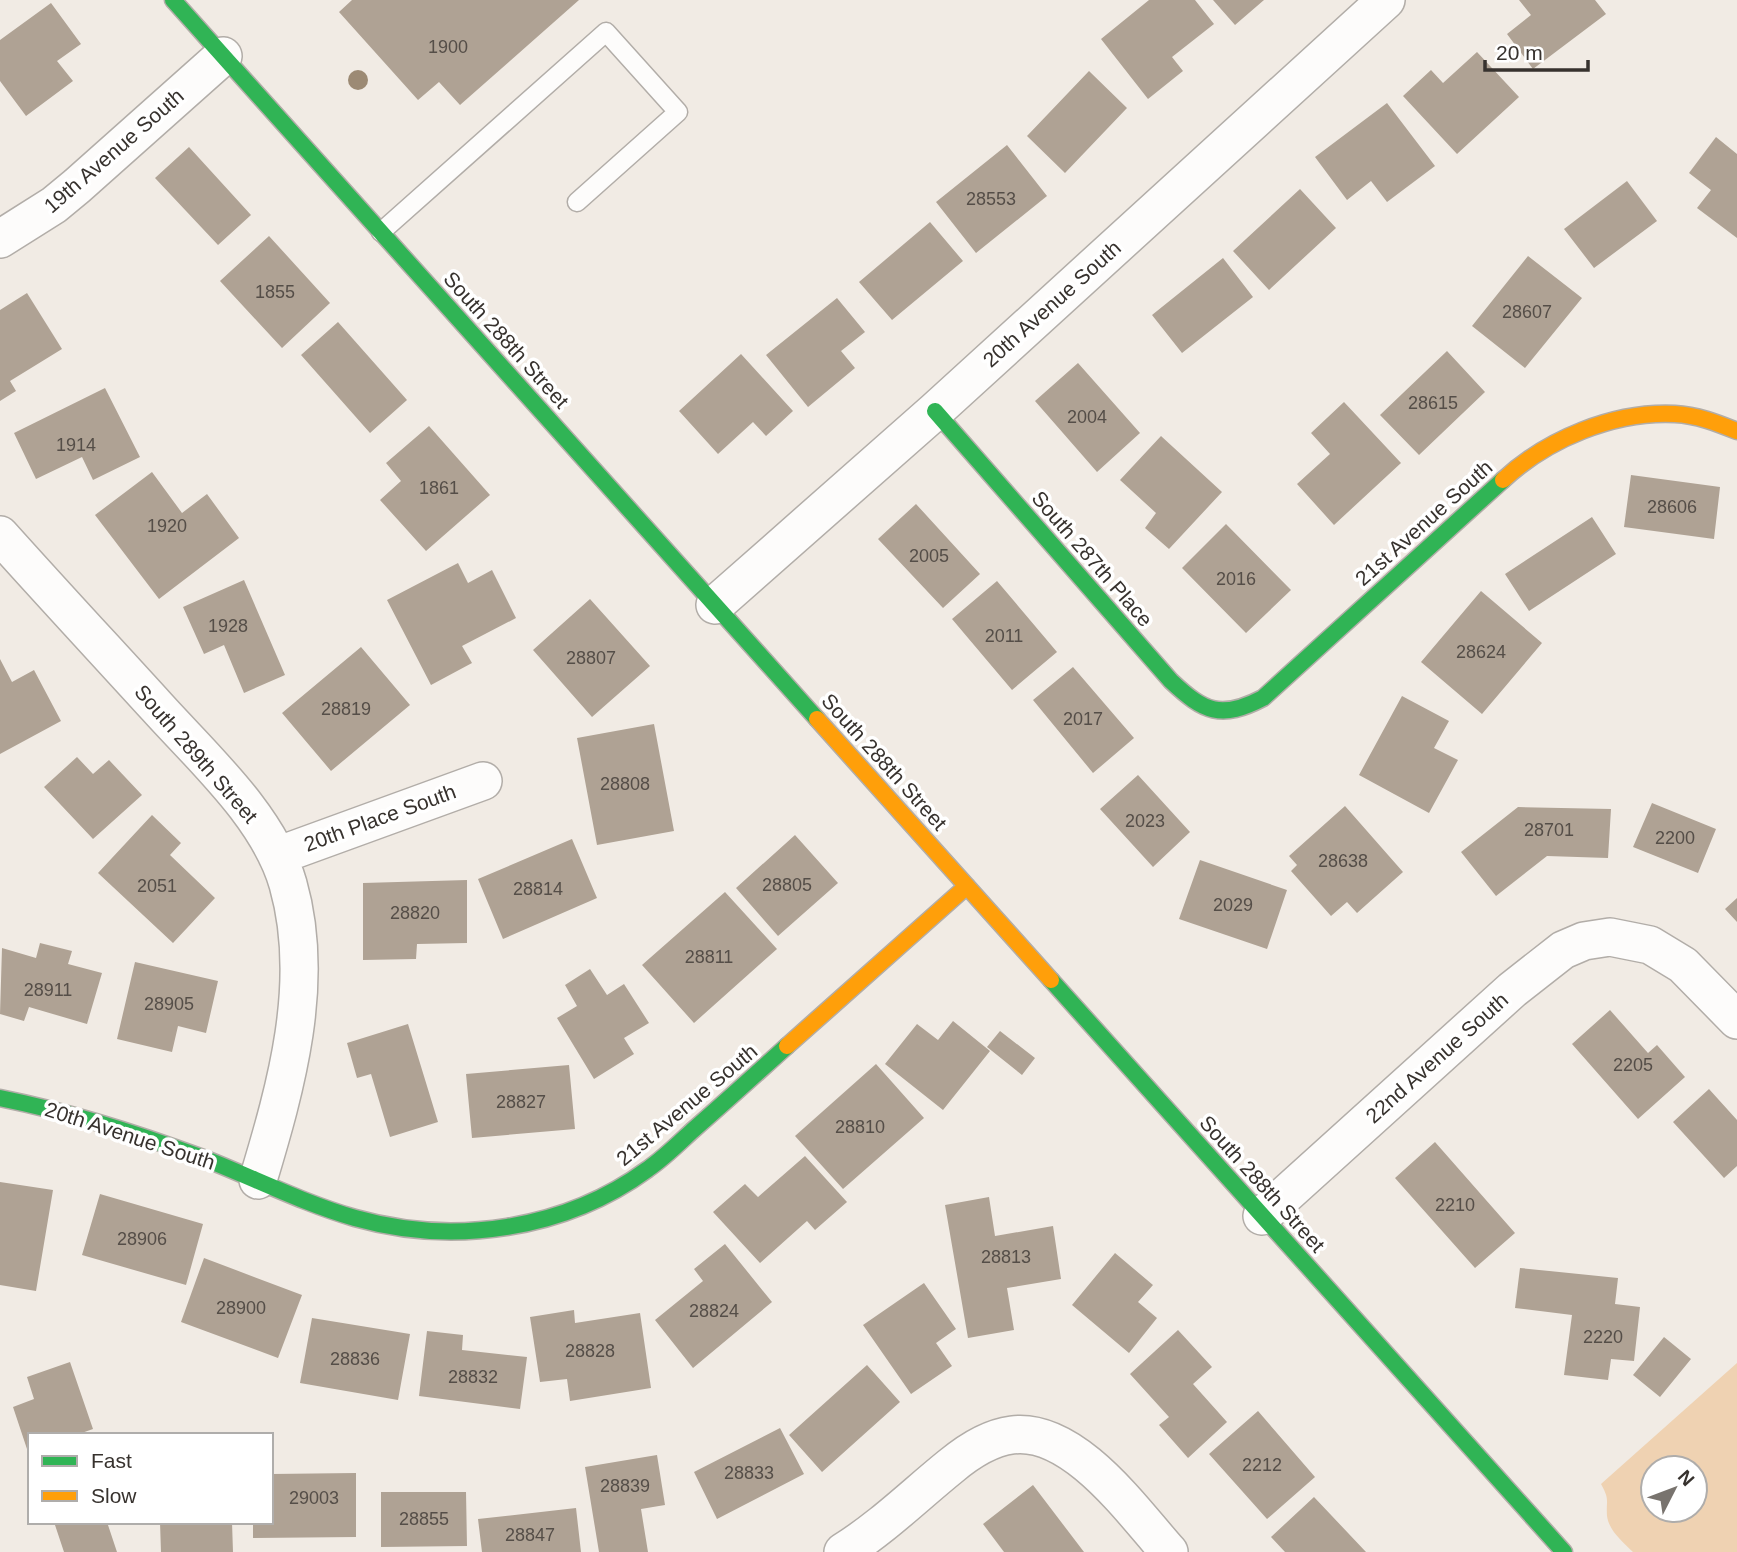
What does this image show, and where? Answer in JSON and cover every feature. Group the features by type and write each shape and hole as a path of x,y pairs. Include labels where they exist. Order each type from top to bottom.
{"street":[{"name":"South 288th Street","path":"173,0 1564,1552"},
{"name":"20th Avenue South","path":"715,605 935,411 1386,0"},
{"name":"19th Avenue South","path":"0,239 77,186 223,56"},
{"name":"South 287th Place","path":"935,411 1171,681 1201,706 1231,713"},
{"name":"21st Avenue South","path":"1231,713 1263,698 1509,474 1537,453 1575,434 1613,420 1641,414 1670,412 1701,416 1737,431"},
{"name":"South 289th Street","path":"0,535 251,814 277,856 288,882 298,943 298,1004 281,1098 258,1180"},
{"name":"20th Place South","path":"277,856 482,780"},
{"name":"21st Avenue South","path":"258,1180 356,1218 400,1229 436,1233 500,1230 548,1218 587,1204 635,1179 676,1148 967,886"},
{"name":"22nd Avenue South","path":"1262,1216 1545,962 1563,950 1584,942 1610,937 1650,946 1684,965 1737,1020"},
{"name":"20th Avenue South","path":"0,1098 64,1112 141,1135 258,1180"},
{"path":"843,1552 876,1529 966,1454 994,1439 1021,1434 1049,1440 1088,1465 1169,1552"}],"lane":[{"path":"381,232 607,32 678,112 577,202"}],"shaded area":[{"path":"1737,1363 1737,1552 1633,1552 1610,1527 1607,1497 1601,1484"}],"building":[{"path":"352,0 579,0 460,105 439,82 418,100 339,12"},
{"path":"1149,0 1195,0 1214,24 1172,57 1183,71 1148,99 1101,39"},
{"path":"1213,0 1264,0 1235,25"},
{"path":"1519,0 1595,0 1606,14 1533,69 1507,34 1531,15"},
{"path":"51,3 81,44 57,61 73,81 26,116 0,81 0,40"},
{"path":"1477,52 1519,97 1457,154 1403,96 1431,70 1443,83"},
{"path":"1089,71 1127,108 1065,173 1027,136"},
{"path":"1387,103 1435,166 1387,202 1371,181 1347,200 1315,157"},
{"path":"1716,137 1737,154 1737,238 1697,208 1711,190 1689,173"},
{"path":"1007,145 1047,196 976,253 936,202"},
{"path":"189,147 251,215 218,245 155,178"},
{"path":"1627,181 1657,221 1594,268 1564,229"},
{"path":"1300,189 1336,228 1269,290 1233,251"},
{"path":"930,222 963,261 892,320 859,282"},
{"path":"269,236 330,303 282,348 220,281"},
{"path":"1528,256 1582,298 1525,368 1472,326"},
{"path":"1223,258 1253,297 1182,353 1152,315"},
{"path":"27,293 62,349 10,381 16,391 0,401 0,310"},
{"path":"837,298 865,332 841,351 855,368 808,407 766,355"},
{"path":"338,322 407,400 370,433 301,355"},
{"path":"1447,351 1485,392 1419,455 1380,415"},
{"path":"741,354 793,411 766,436 753,422 718,454 679,411"},
{"path":"1078,363 1140,433 1097,472 1035,401"},
{"path":"105,388 140,457 93,480 82,457 36,479 14,433"},
{"path":"1344,402 1401,463 1334,525 1297,484 1330,454 1311,433"},
{"path":"429,426 490,495 426,551 380,500 401,481 386,463"},
{"path":"1161,436 1222,492 1169,549 1145,528 1156,513 1120,480"},
{"path":"152,472 182,513 207,494 239,538 159,599 95,515"},
{"path":"1631,475 1720,487 1714,539 1624,527"},
{"path":"916,504 980,574 943,608 878,539"},
{"path":"1592,517 1616,554 1529,611 1505,574"},
{"path":"1226,524 1291,590 1246,633 1182,568"},
{"path":"458,563 468,583 492,570 516,618 462,646 472,663 431,685 387,600"},
{"path":"244,580 285,675 244,693 224,645 204,654 183,607"},
{"path":"997,581 1057,652 1012,690 952,619"},
{"path":"1481,591 1542,643 1482,714 1421,662"},
{"path":"590,599 650,666 592,717 533,650"},
{"path":"361,647 410,705 331,771 282,713"},
{"path":"0,659 12,682 34,670 61,721 0,754"},
{"path":"1073,667 1134,738 1093,773 1033,700"},
{"path":"1402,696 1449,721 1434,748 1458,760 1429,813 1359,775"},
{"path":"654,724 674,831 597,845 577,738"},
{"path":"77,757 93,774 109,760 142,795 93,839 44,787"},
{"path":"1138,775 1190,832 1153,867 1100,809"},
{"path":"1652,803 1716,829 1698,873 1633,847"},
{"path":"1345,806 1403,872 1357,913 1347,902 1331,916 1291,871 1297,865 1289,856"},
{"path":"1518,807 1611,809 1608,858 1547,856 1496,896 1461,852"},
{"path":"152,815 181,843 170,855 215,898 173,943 98,873"},
{"path":"795,835 838,883 778,936 736,888"},
{"path":"572,839 597,898 503,939 478,879"},
{"path":"1200,860 1287,890 1267,949 1179,919"},
{"path":"467,880 467,943 417,944 416,959 363,960 363,883"},
{"path":"725,892 777,949 694,1023 642,965"},
{"path":"1737,898 1737,922 1725,909"},
{"path":"40,943 72,951 68,964 102,973 87,1024 29,1007 24,1021 0,1014 2,948 36,958"},
{"path":"135,962 218,981 206,1033 178,1026 172,1052 117,1039"},
{"path":"590,969 607,995 624,984 649,1023 624,1038 634,1054 594,1079 557,1018 577,1006 565,985"},
{"path":"1610,1010 1648,1053 1657,1045 1685,1077 1638,1119 1572,1044"},
{"path":"953,1021 990,1051 943,1110 885,1064 917,1024 938,1040"},
{"path":"408,1024 438,1122 390,1137 371,1074 357,1078 347,1043"},
{"path":"1000,1031 1035,1058 1022,1075 987,1047"},
{"path":"876,1064 924,1118 843,1189 795,1136"},
{"path":"569,1065 575,1129 472,1138 466,1074"},
{"path":"1709,1089 1737,1120 1737,1166 1724,1178 1673,1122"},
{"path":"1435,1142 1515,1233 1475,1268 1395,1178"},
{"path":"805,1156 847,1202 815,1230 807,1221 760,1263 713,1212 745,1184 758,1197"},
{"path":"0,1182 53,1190 36,1291 0,1285"},
{"path":"100,1194 203,1224 186,1285 82,1255"},
{"path":"989,1197 995,1236 1053,1226 1061,1279 1007,1288 1014,1330 968,1338 945,1205"},
{"path":"725,1244 772,1302 693,1368 655,1320 703,1281 694,1269"},
{"path":"1115,1253 1153,1285 1138,1302 1157,1318 1129,1353 1072,1305"},
{"path":"204,1258 302,1295 278,1358 181,1322"},
{"path":"1520,1268 1618,1278 1615,1304 1640,1307 1634,1361 1611,1359 1608,1380 1564,1375 1572,1315 1515,1308"},
{"path":"924,1283 956,1329 936,1343 952,1366 911,1394 863,1325"},
{"path":"574,1310 575,1323 640,1313 651,1388 570,1401 567,1379 540,1382 530,1317"},
{"path":"312,1318 410,1334 398,1400 300,1383"},
{"path":"1178,1330 1212,1367 1193,1384 1227,1422 1188,1458 1159,1425 1169,1417 1130,1374"},
{"path":"427,1331 463,1335 462,1350 527,1357 520,1409 419,1396"},
{"path":"1664,1337 1691,1359 1660,1397 1633,1375"},
{"path":"70,1362 93,1429 82,1433 28,1433 28,1452 13,1407 34,1399 27,1377"},
{"path":"867,1365 900,1402 822,1472 789,1435"},
{"path":"1258,1411 1315,1477 1267,1519 1209,1454"},
{"path":"780,1428 804,1474 717,1519 694,1472"},
{"path":"657,1455 665,1505 641,1509 648,1552 599,1552 585,1467"},
{"path":"356,1473 356,1537 253,1538 253,1524 273,1524 273,1474"},
{"path":"1033,1485 1084,1552 1004,1552 983,1524"},
{"path":"381,1492 466,1492 467,1546 381,1547"},
{"path":"1314,1497 1366,1552 1285,1552 1271,1537"},
{"path":"576,1508 581,1552 482,1552 478,1519"},
{"path":"55,1524 108,1524 117,1552 64,1552"},
{"path":"160,1524 232,1524 233,1552 161,1552"}],"traffic: fast":[{"path":"173,0 817,719"},
{"path":"935,411 1171,681 1193,700 1214,709 1236,709 1263,698 1503,480"},
{"path":"1051,980 1564,1552"},
{"path":"0,1098 153,1140 355,1218 431,1231 469,1231 508,1227 545,1219 616,1190 665,1156 787,1046"}],"traffic: slow":[{"path":"1503,480 1521,465 1561,440 1629,417 1652,414 1683,415 1737,431"},
{"path":"817,719 1051,980"},
{"path":"787,1046 967,886"}]}
